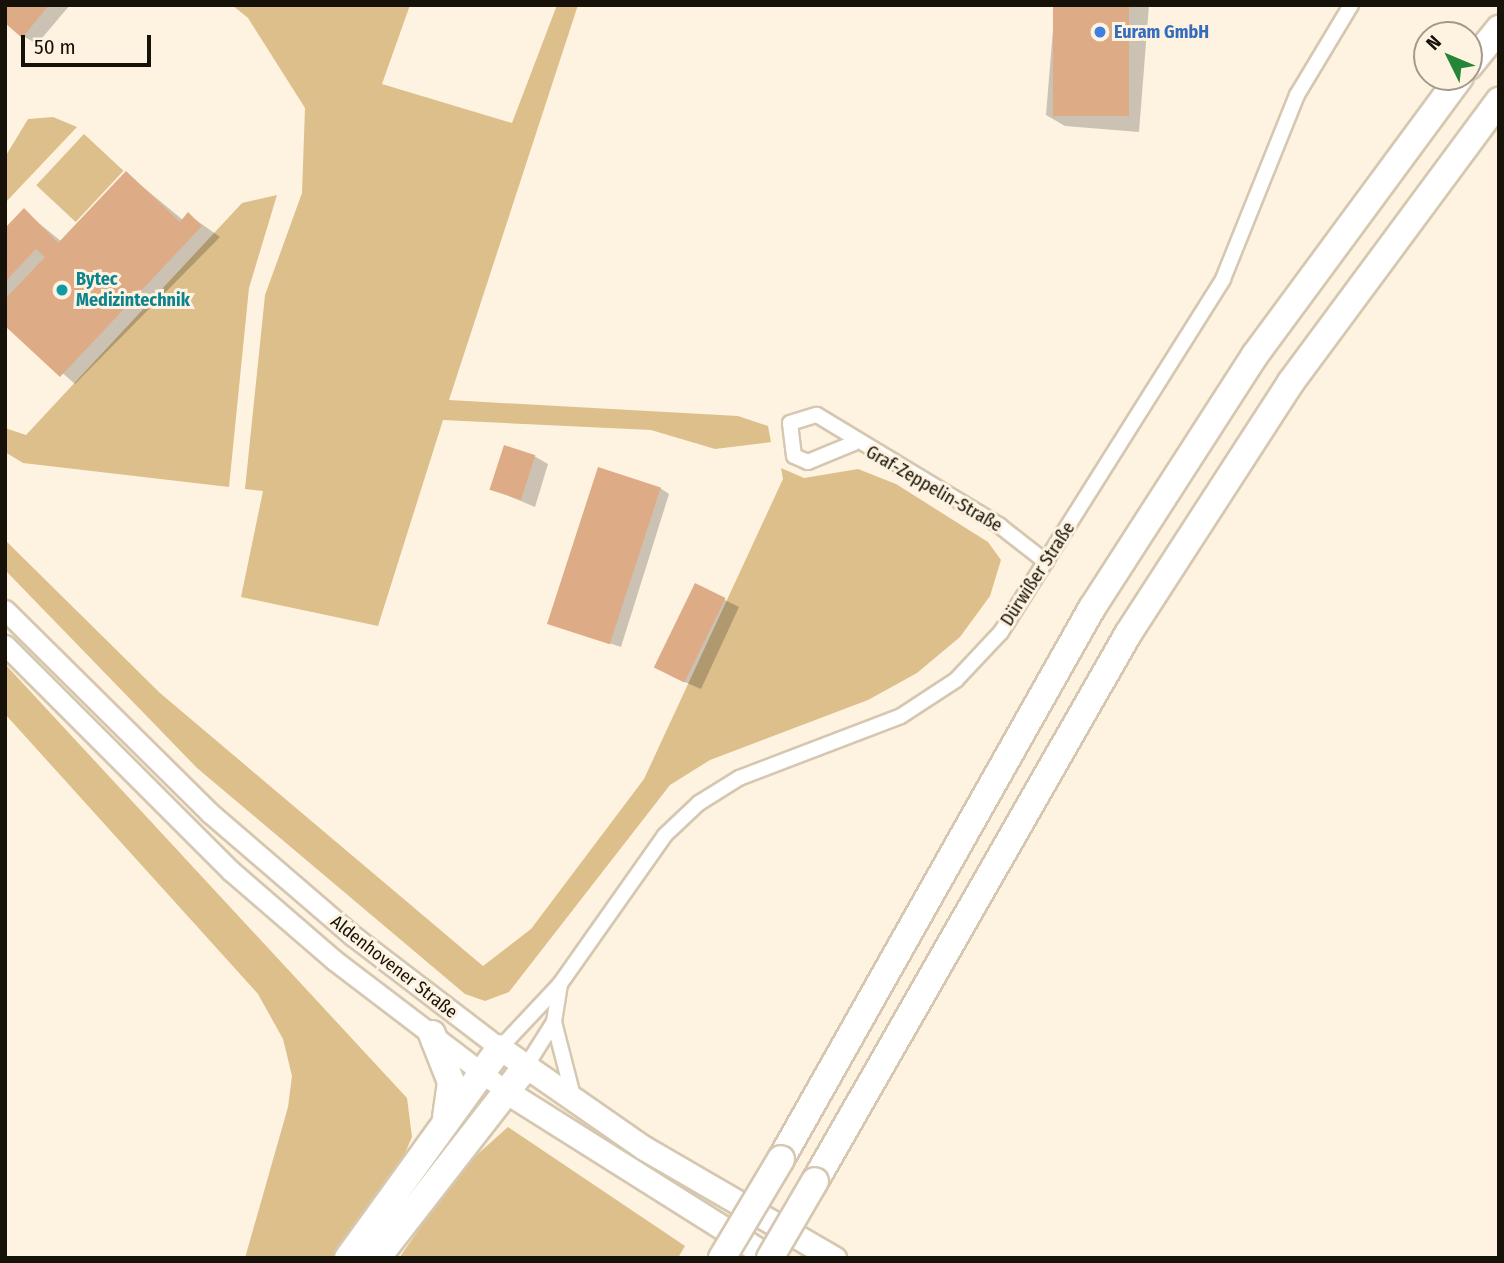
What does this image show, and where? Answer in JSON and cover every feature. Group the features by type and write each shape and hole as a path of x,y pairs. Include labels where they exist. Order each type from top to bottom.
{"highway":[{"path":"1483,49 1499,29"},
{"path":"722,1258 781,1159 1092,608 1255,355 1451,91"},
{"path":"771,1258 1128,634 1292,382 1499,101"},
{"path":"432,1034 451,1082 446,1121"},
{"path":"348,1258 499,1048"},
{"path":"377,1258 525,1068"}],"main road":[{"name":"Aldenhovener Straße","path":"5,610 210,813 352,935 575,1104 834,1258"},
{"name":"Aldenhovener Straße","path":"5,645 231,871 432,1034 507,1092 771,1258"}],"street":[{"name":"Dürwißer Straße","path":"499,1048 560,984 679,820 738,778 928,701 980,656 1046,562 1223,279 1297,95 1351,5"},
{"name":"Graf-Zeppelin-Straße","path":"854,443 808,462 794,456 790,424 817,415 854,443 1000,526 1046,562"},
{"name":"Dürwißer Straße","path":"560,984 554,1023 575,1104"},
{"name":"Dürwißer Straße","path":"525,1068 554,1023"}],"shaded area":[{"path":"232,5 410,5 382,84 512,123 557,5 578,5 449,400 738,416 768,426 771,442 715,449 651,430 443,420 378,626 241,597 263,491 245,489 265,295 302,193 305,108 248,18"},
{"path":"53,117 77,127 5,203 5,157 28,119"},
{"path":"84,134 123,171 76,222 36,185"},
{"path":"277,195 249,288 229,487 23,463 5,452 5,428 26,435 242,203"},
{"path":"781,468 804,478 858,469 896,484 988,542 1001,560 990,596 960,637 917,673 868,700 710,760 670,785 509,992 485,1001 465,994 197,768 5,570 5,540 160,693 483,966 531,929 644,779 783,479"},
{"path":"5,664 407,1098 412,1137 396,1174 336,1258 245,1258 288,1107 292,1076 283,1039 258,994 5,714"},
{"path":"508,1127 685,1246 678,1258 399,1258 461,1169"}],"building":[{"path":"5,5 49,5 22,38 5,23"},
{"path":"1053,5 1129,5 1129,116 1053,116"},
{"path":"126,171 180,222 188,212 202,226 60,377 5,326 5,299 45,257 36,249 5,282 5,228 24,208 58,243"},
{"path":"504,445 535,455 521,500 489,490"},
{"path":"598,467 661,487 610,644 547,624"},
{"path":"695,583 726,598 684,682 654,667"}],"place":[{"name":"Euram GmbH","path":"1100,32"},
{"name":"Bytec Medizintechnik","path":"62,290"}]}
